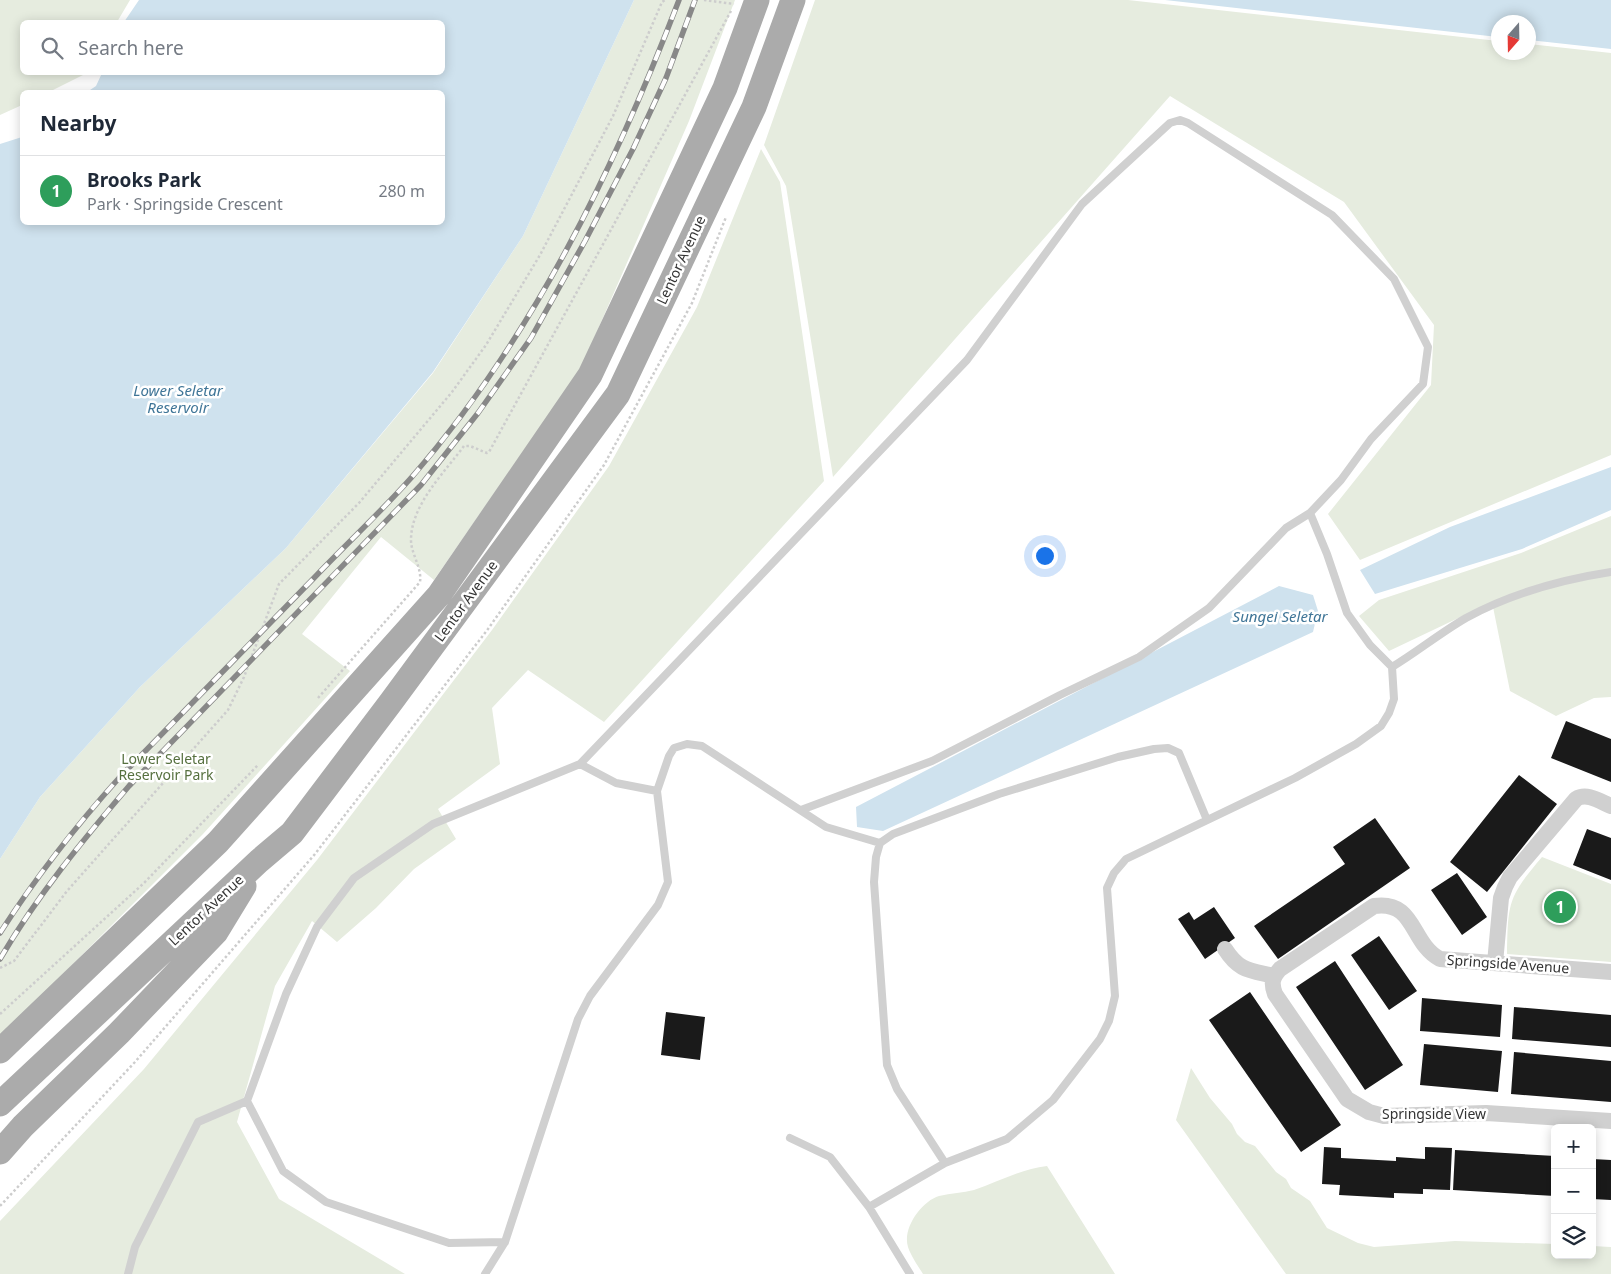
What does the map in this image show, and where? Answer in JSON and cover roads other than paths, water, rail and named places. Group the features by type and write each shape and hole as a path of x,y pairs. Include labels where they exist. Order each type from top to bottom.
{"main road":[{"name":"Lentor Avenue","path":"0,1051 218,842 438,594 590,375 725,88 758,0"},
{"name":"Lentor Avenue","path":"0,1104 259,861 292,833 392,702 618,394 754,107 793,0"},
{"path":"0,1152 23,1126 59,1093 216,932 259,861"},
{"path":"0,1165 59,1093"}],"street":[{"path":"1495,963 1501,898 1510,877 1580,796 1587,796 1611,806"},
{"name":"Springside Avenue","path":"1274,976 1280,969 1374,906 1384,905 1402,911 1434,956 1445,960 1611,972"},
{"path":"1225,949 1233,962 1240,968 1274,976"},
{"name":"Springside View","path":"1274,976 1271,984 1275,994 1347,1098 1369,1112 1384,1116 1486,1113 1611,1121"}],"lane":[{"path":"128,1274 135,1247 198,1122 247,1101 286,994 317,928 354,878 433,824 580,764 966,360 1082,204 1170,123 1180,120 1188,123 1332,215 1394,278 1428,347 1423,384 1371,439 1340,480 1310,513 1286,528 1209,608 1139,657 1060,695 932,761 801,810"},
{"path":"869,1207 945,1163 1007,1139 1053,1100 1100,1039 1110,1021 1116,996 1107,888 1114,873 1126,859 1295,778 1356,744 1381,726 1394,699 1392,667 1370,645 1347,613 1327,554 1310,513"},
{"path":"1392,667 1464,619 1516,594 1568,578 1611,572"},
{"path":"485,1274 505,1242 578,1019 590,996 658,905 668,882 656,791 669,756 674,748 687,744 702,746 826,827 880,842"},
{"path":"945,1163 897,1090 887,1064 874,882 876,857 880,842 893,834 999,794 1118,757 1168,748 1179,753 1207,820"},
{"path":"580,764 616,783 656,791"},
{"path":"247,1101 284,1171 326,1202 449,1244 505,1242"},
{"path":"790,1138 830,1157 869,1207 910,1274"}],"water":[{"name":"Lower Seletar Reservoir","path":"139,0 634,0 523,236 433,372 286,548 140,687 40,797 0,859 0,144 20,138 20,225 445,225 445,90 90,90 96,86 101,75 445,75 445,20 125,20"},
{"path":"1165,0 1611,0 1611,49 1536,41 1536,15 1491,15 1491,36"},
{"path":"1611,467 1611,510 1522,549 1375,594 1360,570 1450,527"},
{"name":"Sungei Seletar","path":"1279,586 1313,595 1318,611 1313,632 883,831 857,827 856,807"}],"railway":[{"path":"0,933 56,853 119,778 387,504 455,425 495,369 566,251 627,127 679,0"},
{"path":"0,959 29,913 61,869 129,786 421,485 478,413 531,338 585,241 633,149 666,78 695,0"}],"place":[{"name":"Brooks Park","path":"1560,907"}],"park label":[{"name":"Lower Seletar Reservoir Park","path":"166,768"}]}
